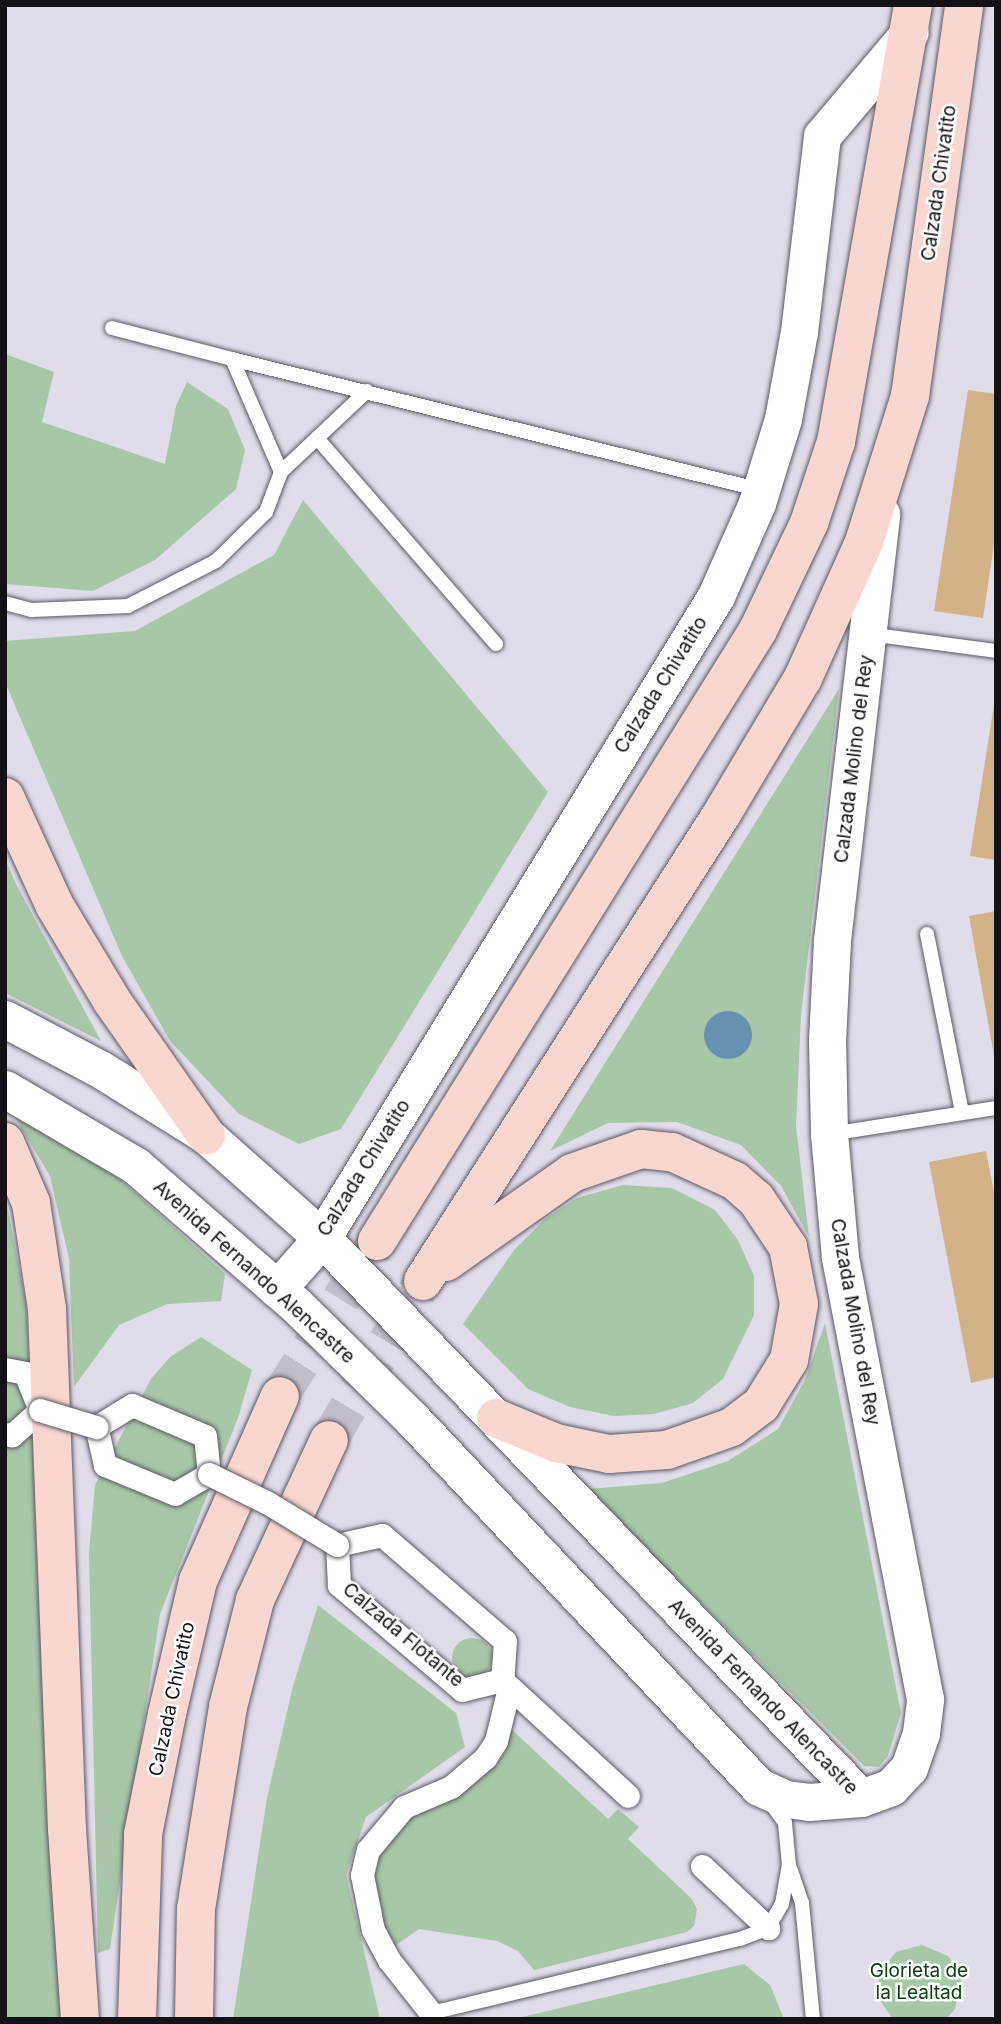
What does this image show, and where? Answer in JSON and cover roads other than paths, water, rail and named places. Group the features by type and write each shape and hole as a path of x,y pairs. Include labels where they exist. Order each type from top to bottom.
{"main road":[{"name":"Calzada Chivatito","path":"496,1418 556,1443 609,1454 667,1450 732,1427 761,1405 779,1381 796,1333 795,1275 774,1222 756,1199 709,1166 672,1152 641,1149 572,1173 507,1216 423,1281 723,812 803,678 864,542 909,396 964,5"},
{"name":"Calzada Chivatito","path":"377,1241 758,630 809,523 836,442 911,18"},
{"path":"5,797 55,906 112,1001 206,1135"},
{"path":"5,1142 31,1203 48,1321 67,1829 80,2019"},
{"name":"Calzada Chivatito","path":"137,2019 143,1834 167,1714 198,1581 280,1395"},
{"path":"194,2019 196,1909 228,1707 255,1600 329,1440"}],"street":[{"name":"Calzada Chivatito","path":"277,1289 322,1238 716,596 761,490 783,419 799,332 822,136 911,18"},
{"name":"Calzada Molino del Rey","path":"860,1798 891,1787 909,1769 921,1733 925,1699 841,1257 829,1134 832,940 884,479"},
{"name":"Avenida Fernando Alencastre","path":"5,1019 100,1069 206,1135 322,1238 860,1798"},
{"name":"Avenida Fernando Alencastre","path":"5,1089 135,1166 277,1289 413,1420 759,1787 786,1799 809,1802 860,1798"},
{"path":"5,1369 25,1373 40,1410"},
{"path":"40,1410 96,1427 132,1405 205,1436 209,1474"},
{"path":"5,1433 12,1435 40,1410"},
{"path":"96,1427 105,1465 174,1494 209,1474"},
{"path":"209,1474 337,1545 382,1535 505,1641 505,1684 495,1741 485,1759 451,1787 404,1807 368,1850 362,1875 373,1930 389,1960 431,2013"},
{"name":"Calzada Flotante","path":"337,1545 340,1585 461,1690 505,1684"},
{"path":"505,1684 628,1796"},
{"path":"702,1866 768,1928"}],"lane":[{"path":"112,328 761,490"},
{"path":"232,359 281,472"},
{"path":"5,603 32,610 128,606 216,561 266,512 281,472 367,391"},
{"path":"317,438 495,644"},
{"path":"868,634 996,651"},
{"path":"927,934 962,1112"},
{"path":"829,1134 996,1108"},
{"path":"759,1787 785,1823 789,1865 808,1935 813,2019"},
{"path":"431,2013 740,1939 768,1928 782,1904 789,1865"}],"water":[{"path":"728,1011 745,1018 752,1035 745,1052 728,1059 711,1052 704,1035 711,1018"}],"tunnel":[{"path":"280,1396 374,1246"},
{"path":"329,1440 423,1281"}],"park label":[{"name":"Glorieta de la Lealtad","path":"919,1982"}]}
